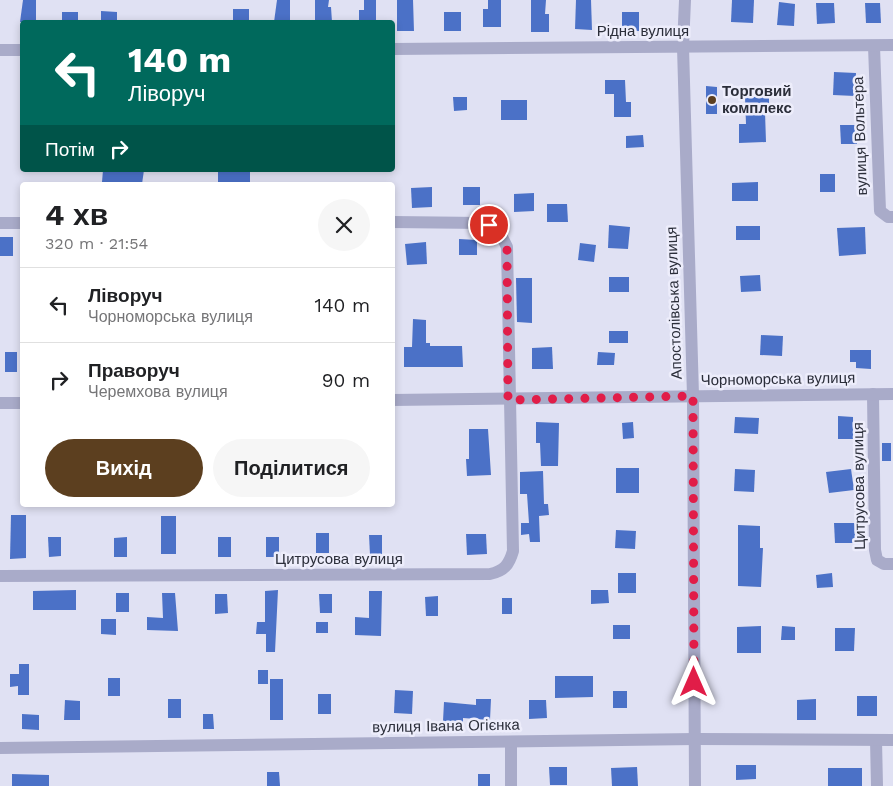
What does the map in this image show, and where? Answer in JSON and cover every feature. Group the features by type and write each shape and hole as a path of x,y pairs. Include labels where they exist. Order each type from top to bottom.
{"street":[{"name":"Апостолівська вулиця","path":"685,0 683,47 693,396 695,786"},
{"name":"Рідна вулиця","path":"395,49 893,45"},
{"name":"вулиця Вольтера","path":"874,46 880,211 888,217 893,217"},
{"path":"0,50 20,50"},
{"path":"395,222 474,221 489,225 500,233 507,247 508,264 508,400"},
{"path":"0,224 20,223"},
{"name":"Цитрусова вулиця","path":"873,394 875,550 877,560 884,564 893,564"},
{"name":"Чорноморська вулиця","path":"395,400 893,394"},
{"name":"Цитрусова вулиця","path":"0,576 490,574 500,572 507,566 513,552 508,400"},
{"path":"0,403 20,403"},
{"name":"вулиця Івана Огієнка","path":"0,748 694,739 893,740"},
{"path":"876,740 877,786"},
{"path":"511,742 511,786"}],"building":[{"path":"23,0 36,0 36,20 20,20"},
{"path":"277,0 290,0 290,20 274,20"},
{"path":"315,0 329,0 328,7 331,7 332,20 315,20"},
{"path":"364,0 376,0 376,20 359,20 359,10 364,10"},
{"path":"397,0 413,0 414,31 397,31"},
{"path":"488,0 501,0 501,27 483,27 483,9 488,9"},
{"path":"531,0 546,0 545,14 549,14 549,32 531,32"},
{"path":"576,0 591,0 592,30 575,29"},
{"path":"732,0 754,0 753,23 731,22"},
{"path":"779,2 795,4 794,26 777,25"},
{"path":"816,3 834,3 835,23 817,24"},
{"path":"865,3 880,3 881,23 866,23"},
{"path":"233,9 249,9 249,20 233,20"},
{"path":"101,11 117,12 117,20 101,20"},
{"path":"62,12 78,12 78,20 62,20"},
{"path":"444,12 461,12 461,31 444,31"},
{"path":"622,12 639,12 639,31 622,30"},
{"path":"834,72 856,73 855,96 833,95"},
{"path":"605,80 625,80 626,102 631,102 631,117 614,117 614,94 605,94"},
{"name":"Торговий комплекс","path":"706,86 717,87 717,114 706,114"},
{"path":"453,97 467,97 467,110 454,111"},
{"path":"745,97 769,97 769,112 765,112 766,142 739,143 739,124 746,124"},
{"path":"501,100 527,100 527,120 501,120"},
{"path":"840,125 857,125 857,144 841,144"},
{"path":"643,135 644,147 626,148 626,136"},
{"path":"103,172 144,172 142,182 102,182"},
{"path":"218,172 250,172 250,182 218,182"},
{"path":"820,174 835,174 835,192 820,192"},
{"path":"758,182 758,201 732,201 732,183"},
{"path":"432,187 432,207 412,208 411,188"},
{"path":"463,187 480,187 480,205 463,205"},
{"path":"534,193 534,211 514,212 514,194"},
{"path":"547,204 567,204 568,222 547,222"},
{"path":"609,225 630,227 628,249 608,248"},
{"path":"736,226 760,226 760,240 736,240"},
{"path":"865,227 866,254 839,256 837,228"},
{"path":"0,237 13,237 13,256 0,256"},
{"path":"459,239 477,240 477,255 459,255"},
{"path":"426,242 427,264 407,265 405,244"},
{"path":"580,243 596,245 594,262 578,260"},
{"path":"760,275 761,291 741,292 740,276"},
{"path":"609,277 629,277 629,292 609,292"},
{"path":"516,278 532,278 532,323 517,322"},
{"path":"413,319 426,320 426,343 430,343 430,346 462,346 463,367 404,367 404,347 412,347"},
{"path":"609,331 628,331 628,343 609,343"},
{"path":"761,335 783,336 782,356 760,355"},
{"path":"552,347 553,369 532,369 532,348"},
{"path":"850,350 871,350 871,369 856,368 856,362 850,362"},
{"path":"5,352 17,352 17,372 5,372"},
{"path":"598,352 615,353 614,365 597,365"},
{"path":"838,416 853,417 853,439 838,439"},
{"path":"735,417 759,418 758,434 734,433"},
{"path":"536,422 559,423 558,466 541,466 540,443 536,443"},
{"path":"633,422 634,438 623,439 622,423"},
{"path":"469,429 488,429 491,475 467,476 466,459 469,459"},
{"path":"882,443 891,443 891,461 882,461"},
{"path":"616,468 639,468 639,493 616,493"},
{"path":"735,469 755,470 754,492 734,491"},
{"path":"851,469 854,490 829,493 826,472"},
{"path":"543,471 544,504 548,504 549,515 539,516 540,542 530,542 529,534 521,535 521,523 529,523 527,494 520,494 520,472"},
{"path":"11,515 26,515 26,558 10,559"},
{"path":"161,516 176,516 176,554 161,554"},
{"path":"834,523 855,523 855,543 835,543"},
{"path":"738,525 760,526 760,548 763,548 761,587 738,586"},
{"path":"616,530 636,531 635,549 615,548"},
{"path":"316,533 329,533 329,553 316,553"},
{"path":"466,534 486,534 487,554 467,555"},
{"path":"369,535 382,535 382,555 370,555"},
{"path":"48,537 61,537 61,556 49,557"},
{"path":"127,537 127,557 114,557 114,538"},
{"path":"218,537 231,537 231,557 218,557"},
{"path":"266,537 279,537 279,557 266,557"},
{"path":"618,573 636,573 636,593 618,593"},
{"path":"832,573 833,587 817,588 816,575"},
{"path":"76,590 76,610 33,610 33,591"},
{"path":"278,590 275,652 266,652 266,634 256,634 257,622 265,622 265,591"},
{"path":"591,590 608,590 609,603 591,604"},
{"path":"369,591 382,591 381,636 355,635 355,617 369,618"},
{"path":"116,593 129,593 129,612 116,612"},
{"path":"162,593 175,593 178,631 147,630 147,617 163,618"},
{"path":"215,594 227,594 228,613 215,614"},
{"path":"319,594 332,594 332,613 320,613"},
{"path":"438,596 438,616 426,616 425,597"},
{"path":"502,598 512,598 512,614 502,614"},
{"path":"101,619 116,619 116,635 101,634"},
{"path":"316,622 328,622 328,633 316,633"},
{"path":"613,625 630,625 630,639 613,639"},
{"path":"761,626 761,653 737,653 737,627"},
{"path":"782,626 795,627 795,640 781,640"},
{"path":"835,628 855,628 854,651 835,651"},
{"path":"19,664 29,664 29,695 18,695 18,686 10,687 10,674 19,674"},
{"path":"258,670 268,670 268,684 258,684"},
{"path":"555,676 593,676 593,697 555,698"},
{"path":"108,678 120,678 120,696 108,696"},
{"path":"270,679 283,679 283,720 270,720"},
{"path":"395,690 413,691 412,714 394,713"},
{"path":"613,691 627,691 627,708 613,708"},
{"path":"318,694 331,694 331,714 318,714"},
{"path":"857,696 877,696 877,716 857,716"},
{"path":"168,699 181,699 181,718 168,718"},
{"path":"476,699 491,699 490,720 463,718 463,723 443,721 444,702 476,705"},
{"path":"816,699 816,720 797,720 797,700"},
{"path":"65,700 80,701 80,720 64,720"},
{"path":"529,700 546,700 547,718 529,719"},
{"path":"22,714 39,715 39,730 22,729"},
{"path":"203,714 213,714 214,729 203,729"},
{"path":"736,765 756,765 756,779 736,780"},
{"path":"549,767 567,767 567,785 550,785"},
{"path":"637,767 638,786 612,786 611,768"},
{"path":"828,768 862,768 862,786 828,786"},
{"path":"267,772 279,772 280,786 267,786"},
{"path":"12,774 49,775 49,786 12,786"},
{"path":"478,774 490,774 490,786 478,786"}],"place":[{"name":"Торговий комплекс","path":"712,100"}],"route":[{"path":"489,225 500,233 507,247 508,400 693,396 694,682"}]}
